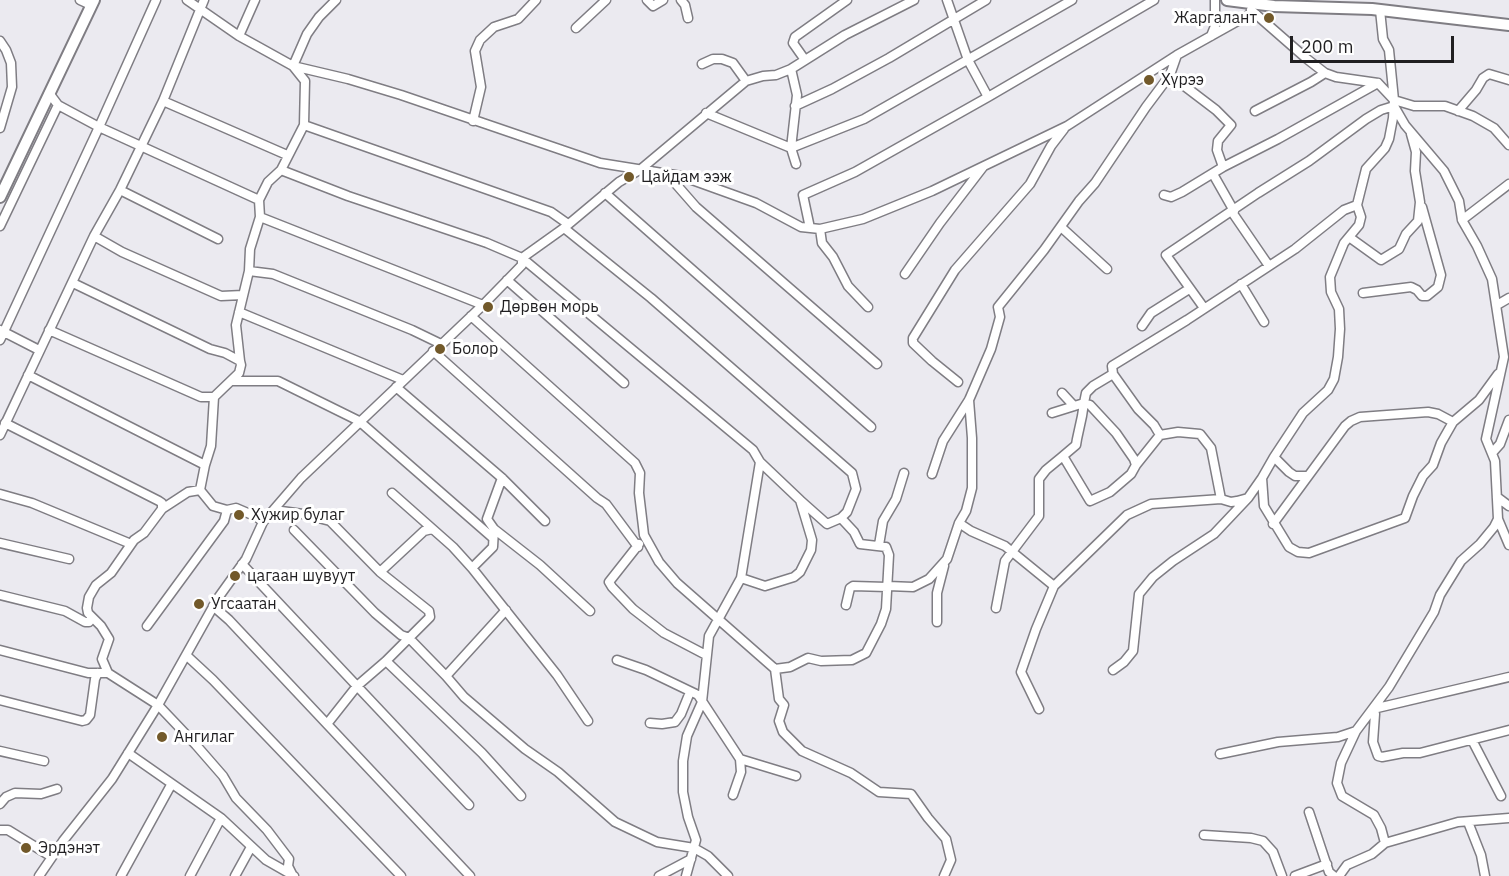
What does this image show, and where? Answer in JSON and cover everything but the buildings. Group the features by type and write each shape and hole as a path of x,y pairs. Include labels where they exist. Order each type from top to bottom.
{"main road":[{"path":"1227,0 1250,9 1375,6 1509,25"},
{"path":"0,197 93,3"}],"street":[{"path":"80,0 93,3"},
{"path":"39,350 1,334 156,0"},
{"path":"187,0 239,36 293,66 348,79 600,163 681,176 756,203 801,227 820,229 863,219 932,191 1066,126 1250,9 1325,72 1336,77 1378,82 1394,103 1410,131 1444,171 1458,201 1462,220 1492,279 1504,357 1486,439 1495,461 1498,519 1480,544 1461,561 1440,595 1434,612 1389,687 1356,731 1341,763 1337,783 1342,796 1374,815 1385,843"},
{"path":"0,435 48,330 141,146 204,0"},
{"path":"239,36 255,0"},
{"path":"293,66 319,17 336,0"},
{"path":"473,121 482,87 475,51 480,40 494,27 518,18 536,0"},
{"path":"576,28 606,0"},
{"path":"647,0 653,6 663,0"},
{"path":"681,0 685,5 688,18"},
{"path":"805,60 793,43 795,37 847,0"},
{"path":"522,258 566,226 605,193 641,169 746,81 776,75 791,69 845,35 914,0"},
{"path":"947,0 968,60 988,97"},
{"path":"795,106 851,79 986,0"},
{"path":"706,113 791,148 864,119 1072,0"},
{"path":"810,228 803,195 855,172 1154,0"},
{"path":"1210,36 1215,26 1215,0"},
{"path":"1113,670 1133,651 1139,594 1153,577 1173,561 1214,534 1248,498 1303,413 1328,390 1334,379 1340,329 1339,309 1331,292 1330,277 1344,243 1359,225 1361,217 1357,205 1366,169 1385,148 1389,139 1394,103 1389,50 1383,39 1375,6"},
{"path":"0,41 11,63 12,87 0,128"},
{"path":"932,474 943,441 969,400 991,349 1000,317 998,307 1095,183 1170,75 1177,55"},
{"path":"702,64 713,59 733,63 746,81"},
{"path":"48,330 201,397 214,397 233,381 239,373 241,364 236,325 249,271 250,249 260,217 259,200 268,182 280,170 304,126 306,81 293,66"},
{"path":"791,69 797,95 791,148 796,164"},
{"path":"1255,111 1311,82 1325,72"},
{"path":"1458,111 1472,96 1483,78 1489,74 1509,80"},
{"path":"1170,75 1216,110 1231,125 1218,141 1217,150 1223,167"},
{"path":"1164,195 1171,197 1378,82"},
{"path":"49,93 58,105 99,127 259,200"},
{"path":"162,101 287,155"},
{"path":"1204,308 1166,255 1309,161 1366,119 1394,103 1414,106 1445,106 1473,116 1494,128 1509,146"},
{"path":"0,226 58,105"},
{"path":"280,170 348,196 487,243 522,258 753,450 760,462 827,524 841,518 847,512 856,489 852,472 551,212 304,126"},
{"path":"958,382 932,362 913,343 913,338 954,270 1030,184 1051,146 1066,126"},
{"path":"1363,293 1411,287 1422,296 1427,296 1438,287 1441,276 1419,195 1415,171 1416,152 1410,131"},
{"path":"904,274 985,165"},
{"path":"1214,174 1233,211 1269,266"},
{"path":"668,175 696,207 877,364"},
{"path":"1462,220 1509,184"},
{"path":"120,190 218,239"},
{"path":"605,193 871,427"},
{"path":"1349,237 1381,260 1387,257 1399,249 1406,234 1418,221 1419,195"},
{"path":"1160,435 1113,374 1112,366 1295,249 1344,210 1357,205"},
{"path":"260,217 483,305"},
{"path":"1061,227 1107,269"},
{"path":"820,229 822,243 833,256 848,286 868,307"},
{"path":"94,236 122,252 220,297 243,295"},
{"path":"43,875 52,857 93,804 158,705 213,606 242,564 263,522 301,478 522,266 522,258"},
{"path":"249,271 273,274 441,344"},
{"path":"507,280 624,383"},
{"path":"73,283 210,349 225,353 240,361"},
{"path":"1241,284 1264,322"},
{"path":"1142,326 1151,313 1189,289"},
{"path":"1497,305 1509,298"},
{"path":"239,312 403,380"},
{"path":"471,316 635,463 640,473 639,493 644,535 659,562 677,583 775,669 779,699 784,705 779,721 783,732 802,751 851,773 879,792 911,794 946,839 951,860 944,876"},
{"path":"433,351 606,504 638,547"},
{"path":"1262,478 1264,506 1292,550 1308,553 1405,518 1423,476 1433,465 1441,443 1453,422 1479,400 1501,370 1504,357"},
{"path":"996,608 999,582 1005,561 1039,516 1039,479 1046,470 1076,445 1086,393 1113,374"},
{"path":"28,375 205,465"},
{"path":"233,381 278,381 359,421 493,534 540,565 590,612"},
{"path":"396,387 502,478 545,521"},
{"path":"1062,393 1074,406"},
{"path":"200,490 211,446 214,397"},
{"path":"937,622 937,593 940,575 959,523 966,511 972,488 969,400"},
{"path":"1052,413 1084,403 1090,405 1116,433 1136,465"},
{"path":"1274,524 1345,426 1360,417 1428,412 1438,414 1453,422"},
{"path":"1492,453 1500,444 1509,420"},
{"path":"5,423 159,501 162,503 162,509"},
{"path":"1063,456 1090,501 1110,492 1131,474 1160,435 1178,432 1200,434 1211,448 1221,499"},
{"path":"1274,457 1295,476 1308,477"},
{"path":"686,876 696,840 683,792 683,760 687,736 702,702 709,636 741,578 760,462"},
{"path":"879,545 883,521 896,499 904,473"},
{"path":"472,568 494,547 493,534 487,519 502,478"},
{"path":"108,673 102,657 109,639 87,608 91,593 96,585 111,573 131,544 144,533 162,509 188,492 200,490"},
{"path":"200,490 213,506 227,510 236,508 263,522"},
{"path":"392,493 416,512 472,568 556,675 588,721"},
{"path":"0,494 32,503 131,544"},
{"path":"1497,497 1509,506"},
{"path":"1040,709 1022,672 1036,629 1054,586 1127,515 1151,504 1221,499 1231,502 1248,498"},
{"path":"741,578 765,586 794,577 800,572 811,550 812,540 800,500"},
{"path":"147,626 224,521 227,510"},
{"path":"274,510 330,521 380,572 429,610 430,616 410,638 357,686 327,724"},
{"path":"775,669 790,667 808,658 821,661 852,660 866,653 874,639 886,609 890,555 886,547 860,543 854,532 841,518"},
{"path":"1498,519 1506,528 1509,545"},
{"path":"959,523 1005,546 1054,586"},
{"path":"380,572 424,531 432,529"},
{"path":"294,530 375,613 401,635 410,638 464,697 525,749 558,772 615,822 657,842 694,848 708,856 728,876"},
{"path":"644,535 638,547 609,582 633,609 664,633 706,655"},
{"path":"0,543 69,559"},
{"path":"846,605 850,588 853,586 913,586 929,579 947,559"},
{"path":"242,564 469,805"},
{"path":"0,595 65,611 85,622 89,622 92,618"},
{"path":"213,606 229,620 470,876"},
{"path":"446,676 506,610"},
{"path":"0,650 88,673 108,673 158,705 190,738 223,776 237,798 267,830 289,859 288,866 293,876"},
{"path":"186,655 213,680 401,876"},
{"path":"617,660 646,670 698,695 740,759 741,772 733,795"},
{"path":"386,661 482,753 521,795"},
{"path":"0,700 86,720 90,715 95,679 98,673"},
{"path":"1373,709 1509,677"},
{"path":"650,723 675,722 690,692"},
{"path":"1373,709 1375,714 1373,742 1378,756 1420,753 1509,730"},
{"path":"1220,754 1278,742 1338,737 1356,731"},
{"path":"1472,740 1501,796"},
{"path":"0,751 44,761"},
{"path":"128,753 220,818 251,847 281,870 293,876"},
{"path":"740,759 796,776"},
{"path":"121,876 171,785"},
{"path":"0,804 6,797 15,793 41,794 57,789"},
{"path":"1310,812 1329,872 1334,876"},
{"path":"190,876 220,818"},
{"path":"1339,876 1347,865 1372,854 1385,843 1458,822 1509,818"},
{"path":"1468,822 1485,876"},
{"path":"0,823 0,829 8,830 52,857"},
{"path":"1204,836 1251,838 1263,842 1273,852 1282,876"},
{"path":"235,876 251,847"},
{"path":"659,876 691,859"},
{"path":"1295,876 1327,864"}],"place":[{"name":"Жаргалант","path":"1269,18"},
{"name":"Хүрээ","path":"1149,80"},
{"name":"Цайдам ээж","path":"629,177"},
{"name":"Дөрвөн морь","path":"488,307"},
{"name":"Болор","path":"440,349"},
{"name":"Хужир булаг","path":"239,515"},
{"name":"цагаан шувуут","path":"235,576"},
{"name":"Угсаатан","path":"199,604"},
{"name":"Ангилаг","path":"162,737"},
{"name":"Эрдэнэт","path":"26,848"}]}
